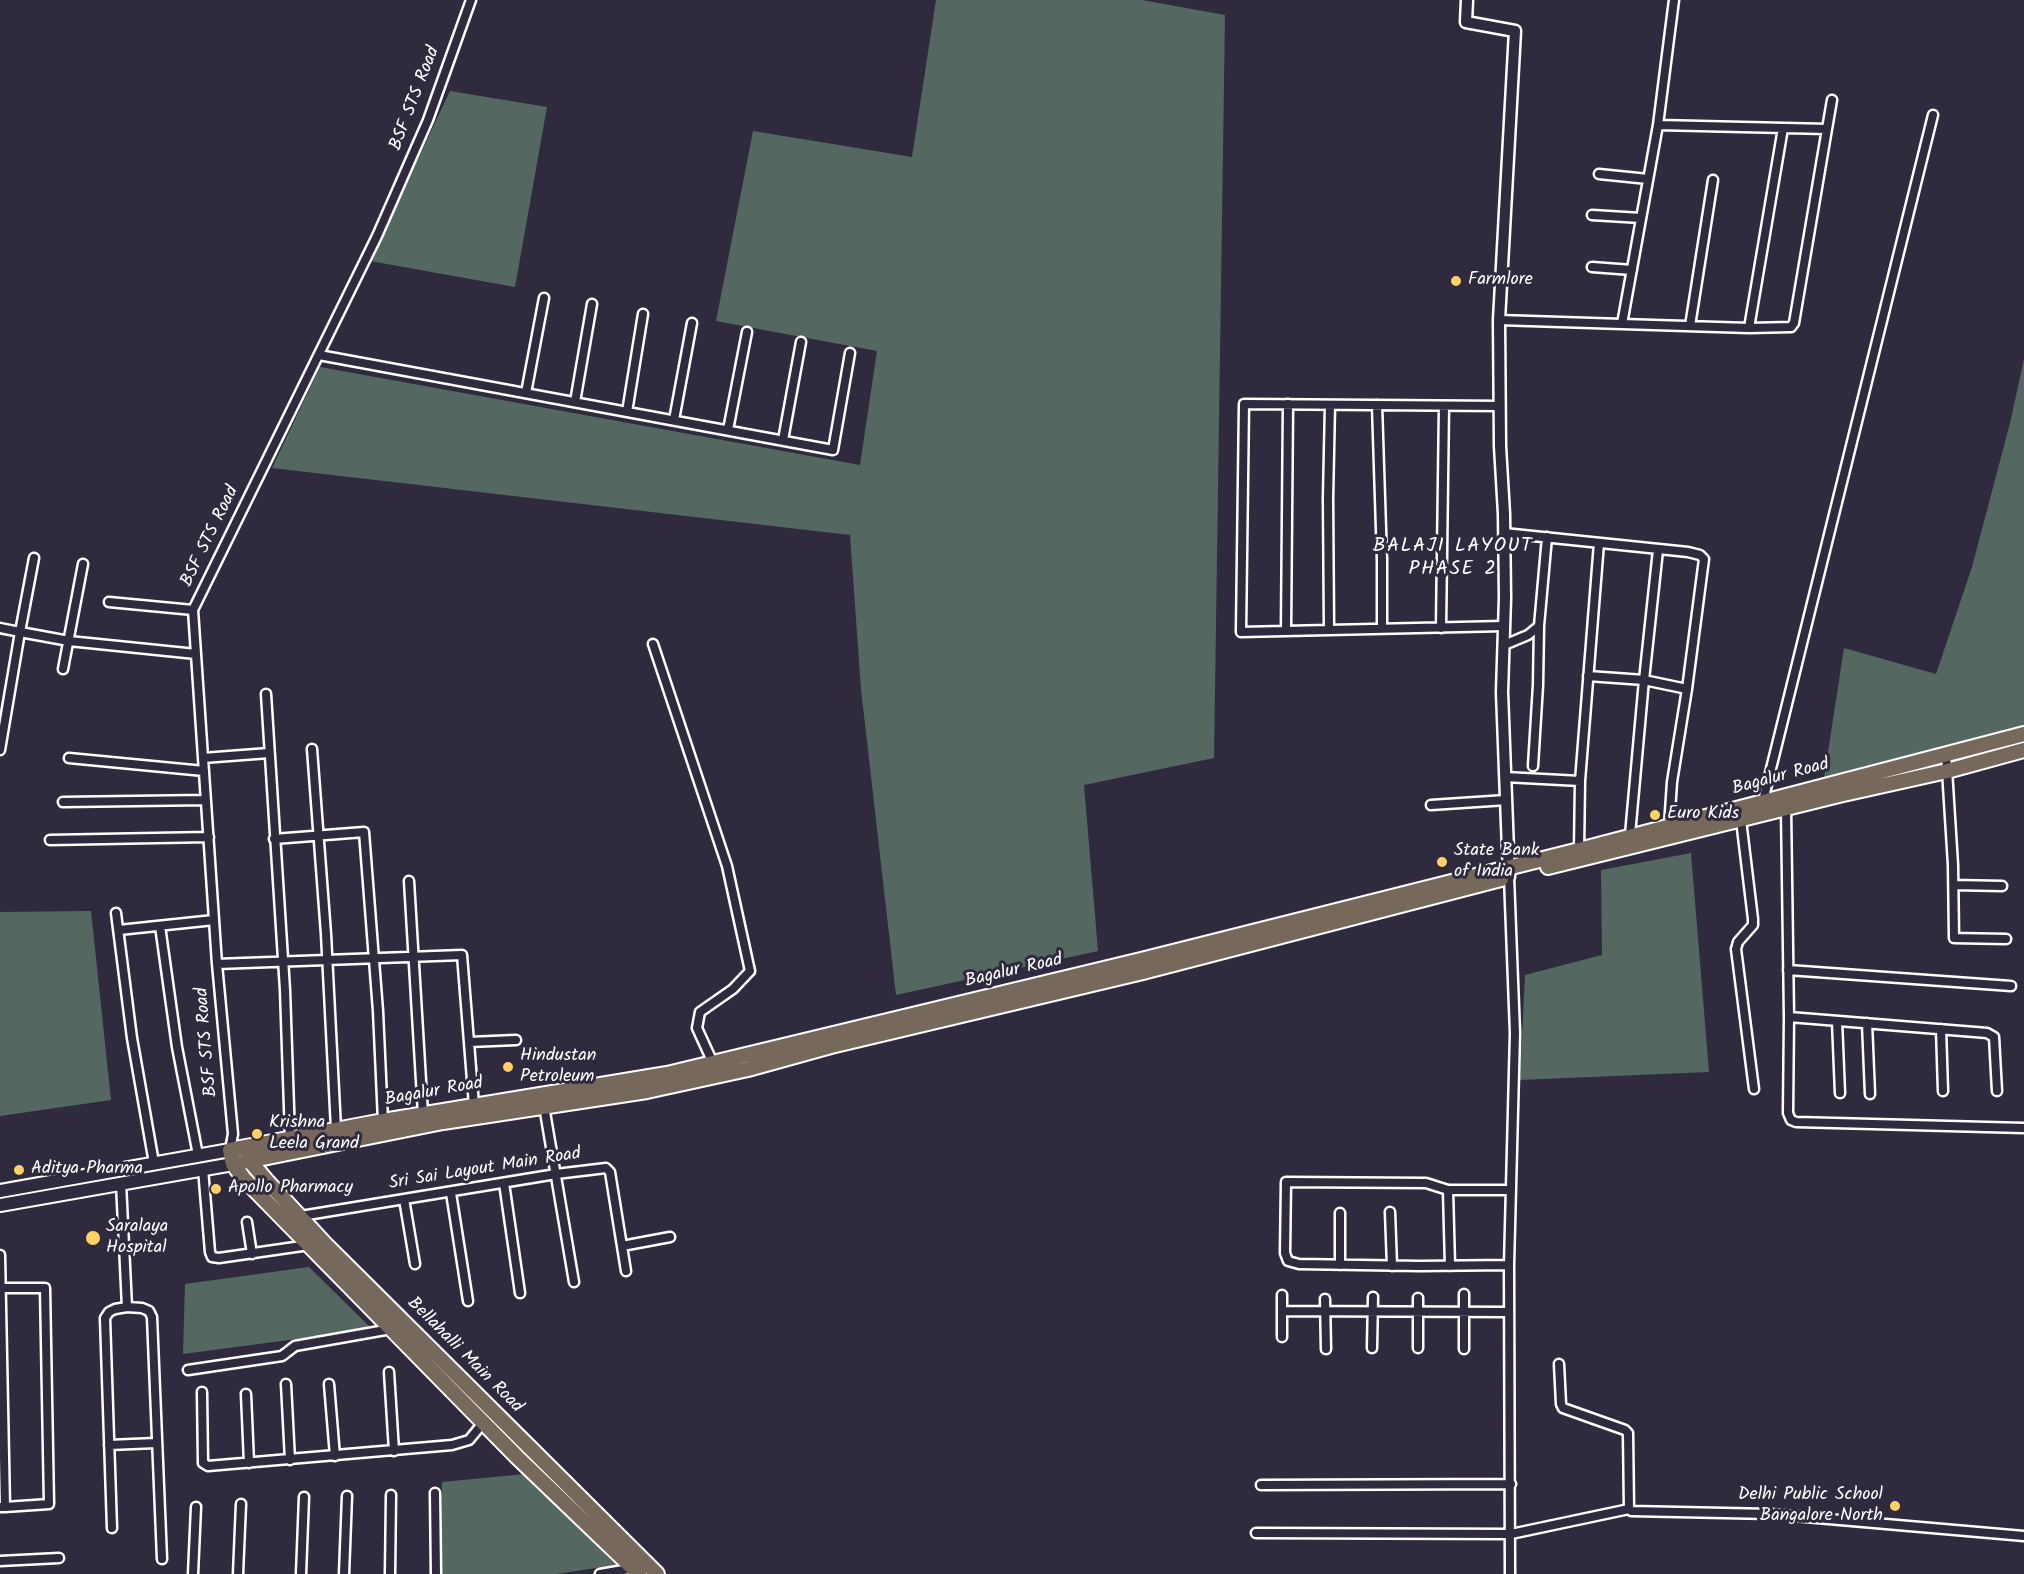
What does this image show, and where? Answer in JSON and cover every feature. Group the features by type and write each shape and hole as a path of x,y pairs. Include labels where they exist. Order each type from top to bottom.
{"main road":[{"name":"Bagalur Road","path":"1509,872 1630,835 1762,808 1946,754 2024,734"},
{"name":"Bagalur Road","path":"0,1205 250,1161 443,1122 647,1091 736,1071 1509,872 1741,820 1762,808 1786,808 1947,771 2024,750"},
{"name":"Bagalur Road","path":"0,1191 383,1120 667,1074 1142,966"},
{"path":"247,1145 250,1161"},
{"path":"230,1150 233,1164"},
{"name":"Bellahalli Main Road","path":"250,1161 327,1246 645,1571"},
{"name":"Bellahalli Main Road","path":"233,1164 244,1179 483,1423 645,1571"}],"street":[{"name":"BSF STS Road","path":"230,1150 232,1134 217,964 194,610 377,236 423,130 471,0"},
{"path":"1467,0 1466,22 1515,31 1499,320 1504,533 1502,692 1515,1033 1509,1265 1510,1574"},
{"path":"1622,324 1658,124 1674,0"},
{"path":"1499,320 1788,329 1794,323 1832,100"},
{"path":"1762,808 1933,115"},
{"path":"1658,124 1827,129"},
{"path":"1749,328 1784,128"},
{"path":"1599,174 1648,179"},
{"path":"1690,326 1713,180"},
{"path":"1592,215 1641,218"},
{"path":"1592,267 1632,270"},
{"path":"526,393 544,298"},
{"path":"575,402 592,304"},
{"path":"627,412 643,314"},
{"path":"674,420 692,323"},
{"path":"728,430 747,332"},
{"path":"783,440 801,342"},
{"path":"319,355 833,450 850,353"},
{"path":"1500,406 1244,404 1241,632 1504,626"},
{"path":"1286,630 1288,404"},
{"path":"1329,630 1330,405"},
{"path":"1377,405 1382,628"},
{"path":"1441,628 1444,406"},
{"path":"1504,533 1700,555 1704,560 1688,689 1672,782 1669,826"},
{"path":"1533,766 1539,626 1547,537"},
{"path":"1579,850 1580,781 1599,543"},
{"path":"1630,835 1658,550"},
{"path":"0,745 34,558"},
{"path":"63,669 83,564"},
{"path":"109,602 194,610"},
{"path":"1503,645 1528,635 1539,626"},
{"path":"0,628 69,640 196,654"},
{"path":"653,644 727,866 750,971 733,989 700,1012 697,1028 713,1063"},
{"path":"1588,676 1644,680 1688,689"},
{"path":"266,694 290,1137"},
{"path":"312,749 336,1129"},
{"path":"203,758 270,753"},
{"path":"1946,754 1954,885 1954,938 2006,939"},
{"path":"69,758 204,771"},
{"path":"1505,777 1580,781"},
{"path":"63,802 206,800"},
{"path":"1431,805 1506,800"},
{"path":"1786,808 1788,1113 1791,1120 1796,1122 2024,1128"},
{"path":"1741,820 1753,925 1738,942 1736,949 1754,1089"},
{"path":"274,839 364,832 383,1120"},
{"path":"50,840 209,837"},
{"path":"409,881 423,1113"},
{"path":"1954,885 2002,886"},
{"path":"116,913 132,1038 154,1163"},
{"path":"118,930 214,920"},
{"path":"160,926 177,1047 198,1155"},
{"path":"217,964 462,955 474,1105"},
{"path":"1788,970 2011,986"},
{"path":"1789,1017 1987,1033 1994,1037 1997,1091"},
{"path":"1837,1021 1840,1093"},
{"path":"1867,1023 1870,1094"},
{"path":"1941,1029 1943,1091"},
{"path":"469,1042 516,1040"},
{"path":"544,1106 574,1282"},
{"path":"232,1134 247,1145"},
{"path":"203,1169 211,1254 215,1258 309,1245"},
{"name":"Sri Sai Layout Main Road","path":"301,1216 556,1174 609,1169 626,1271"},
{"path":"1509,1265 1392,1266 1299,1264 1288,1261 1285,1253 1286,1182 1426,1183 1448,1190 1511,1190"},
{"path":"121,1183 127,1307"},
{"path":"504,1183 520,1293"},
{"path":"1448,1190 1450,1266"},
{"path":"451,1193 468,1301"},
{"path":"404,1199 415,1264"},
{"path":"1390,1212 1392,1266"},
{"path":"1340,1213 1340,1264"},
{"path":"247,1222 252,1254"},
{"path":"622,1246 670,1237"},
{"path":"0,1255 2,1507 49,1504 45,1288 1,1288"},
{"path":"1464,1294 1464,1349"},
{"path":"1282,1295 1282,1337"},
{"path":"1372,1348 1373,1297"},
{"path":"1418,1348 1419,1298"},
{"path":"1325,1299 1326,1349"},
{"path":"112,1528 105,1318 115,1309 142,1308 149,1311 152,1317 162,1559"},
{"path":"1282,1311 1509,1312"},
{"path":"188,1370 282,1356 295,1346 392,1329"},
{"path":"1559,1364 1563,1408 1628,1432 1629,1509"},
{"path":"389,1372 394,1452"},
{"path":"286,1384 290,1460"},
{"path":"329,1384 335,1456"},
{"path":"202,1392 203,1463 208,1466 394,1452 461,1443 469,1440 483,1423"},
{"path":"246,1394 249,1463"},
{"path":"109,1445 156,1443"},
{"path":"1261,1485 1511,1484"},
{"path":"435,1493 436,1574"},
{"path":"390,1574 391,1495"},
{"path":"344,1574 347,1496"},
{"path":"301,1574 304,1497"},
{"path":"238,1574 241,1504"},
{"path":"193,1574 196,1507"},
{"path":"1256,1533 1511,1534 1629,1509 1631,1512 1771,1514 2024,1536"},
{"path":"0,1561 59,1558"},
{"path":"600,1574 645,1571"}],"green space":[{"path":"936,0 1142,0 1225,15 1214,758 1084,785 1098,951 896,995 861,689 850,535 272,468 320,367 860,465 877,351 716,321 753,131 912,157"},
{"path":"450,91 547,107 515,287 370,261"},
{"path":"2024,359 2024,726 1824,778 1844,648 1936,674 1972,567 2010,423"},
{"path":"1691,853 1709,1072 1520,1080 1525,975 1602,955 1601,870"},
{"path":"91,911 111,1100 0,1116 0,912"},
{"path":"309,1267 372,1329 183,1354 185,1284"},
{"path":"525,1474 616,1565 556,1574 441,1574 442,1482"}],"place":[{"name":"Farmlore","path":"1456,281"},
{"name":"Euro Kids","path":"1655,815"},
{"name":"State Bank of India","path":"1442,862"},
{"name":"Hindustan Petroleum","path":"508,1067"},
{"name":"Krishna Leela Grand","path":"257,1134"},
{"name":"Aditya Pharma","path":"19,1170"},
{"name":"Apollo Pharmacy","path":"216,1189"},
{"name":"Saralaya Hospital","path":"93,1238"},
{"name":"Delhi Public School Bangalore North","path":"1895,1506"}],"district":[{"name":"BALAJI LAYOUT PHASE 2","path":"1453,560"}]}
